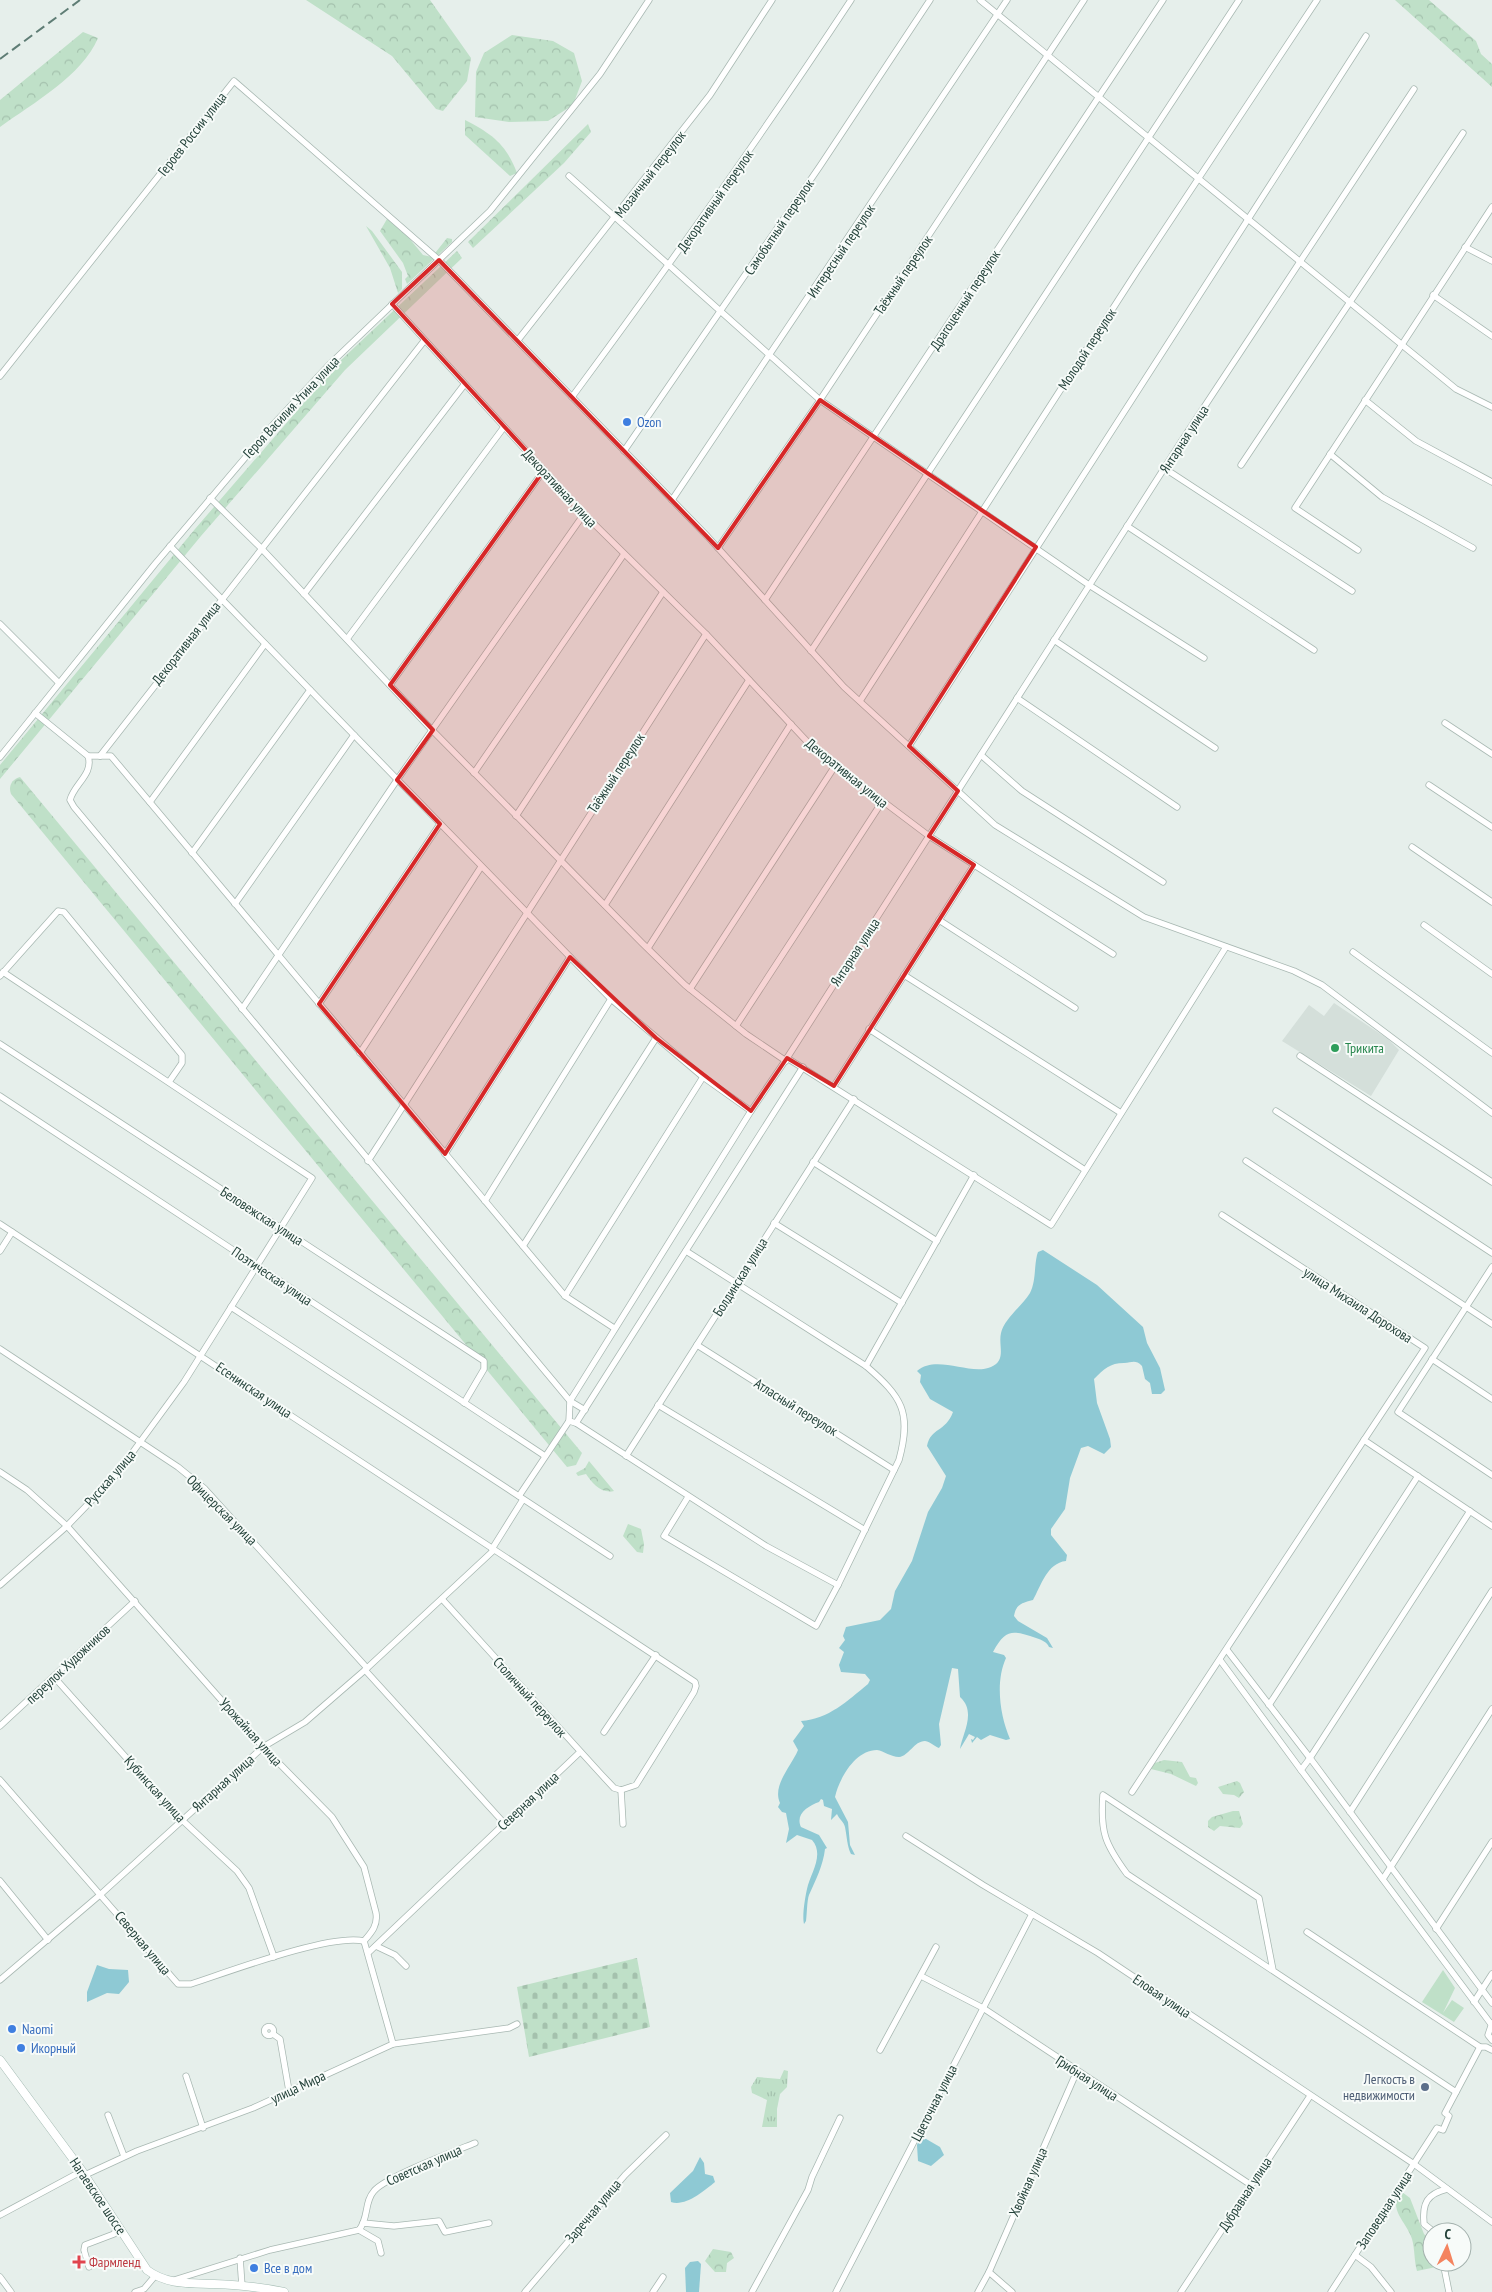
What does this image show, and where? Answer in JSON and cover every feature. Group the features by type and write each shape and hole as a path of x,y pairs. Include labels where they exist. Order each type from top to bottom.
{"street":[{"name":"Героя Василия Утина улица","path":"0,757 170,546 272,426 330,364 490,211 600,74 649,0"},
{"name":"Мозаичный переулок","path":"518,340 710,95 772,0"},
{"name":"Декоративный переулок","path":"572,397 669,266 765,130 851,0"},
{"name":"Самобытный переулок","path":"624,451 721,312 930,0"},
{"path":"980,0 1456,389 1492,407"},
{"name":"Интересный переулок","path":"672,500 1007,0"},
{"name":"Таёжный переулок","path":"718,548 820,400 1084,0"},
{"name":"Драгоценный переулок","path":"765,600 1163,0"},
{"path":"811,651 1239,0"},
{"name":"Молодой переулок","path":"860,701 1198,179 1317,0"},
{"path":"909,746 1366,36"},
{"name":"Героев России улица","path":"0,376 234,81 439,260"},
{"name":"Янтарная улица","path":"570,1401 751,1111 786,1060 1164,468 1414,89"},
{"path":"1241,465 1463,133"},
{"path":"569,176 820,400 1089,585 1204,658"},
{"path":"1358,550 1295,508 1492,206"},
{"path":"1465,247 1492,261"},
{"path":"439,260 718,548 811,651 860,701 994,825 1144,918 1294,971 1322,985 1492,1113"},
{"path":"1433,295 1492,336"},
{"path":"392,304 424,341"},
{"name":"Декоративная улица","path":"100,756 221,598 424,341 584,514 706,634 816,750 929,836 1113,954"},
{"path":"304,594 464,385"},
{"path":"1365,400 1416,441 1492,482"},
{"path":"347,639 504,427"},
{"path":"1330,454 1382,497 1473,548"},
{"path":"1164,468 1352,592"},
{"path":"390,685 544,470"},
{"path":"210,498 261,548 516,816 690,989 736,1026 786,1060 803,1067 834,1086 1051,1225 1226,947"},
{"path":"242,1009 398,780 584,514"},
{"path":"1127,526 1314,650"},
{"path":"170,546 611,999 702,1077 751,1111"},
{"path":"474,773 624,554"},
{"path":"516,816 663,592"},
{"path":"0,624 59,683"},
{"name":"Таёжный переулок","path":"368,1161 706,634"},
{"path":"1054,640 1215,748"},
{"path":"150,802 265,644"},
{"path":"605,905 749,680"},
{"path":"192,853 310,690"},
{"path":"1017,698 1177,807"},
{"path":"35,713 88,756 90,763 88,770 72,793 70,800 74,807 570,1401 584,1410"},
{"path":"1445,723 1492,754"},
{"path":"648,948 791,724"},
{"path":"235,904 354,735"},
{"path":"981,755 1022,791 1163,882"},
{"path":"88,756 111,756 565,1296 614,1328"},
{"path":"690,989 835,766"},
{"path":"1429,785 1492,827"},
{"path":"736,1026 882,802"},
{"path":"319,1004 440,824"},
{"path":"1412,847 1492,902"},
{"path":"834,1086 974,865"},
{"path":"360,1053 482,867"},
{"path":"2,974 58,911 64,912 182,1056 182,1063 169,1082"},
{"path":"939,920 1075,1008"},
{"path":"1424,925 1492,974"},
{"path":"1354,952 1492,1053"},
{"path":"445,1154 570,957"},
{"name":"Русская улица","path":"0,1585 67,1526 116,1475 201,1355 312,1181 311,1175 2,974"},
{"path":"904,975 1121,1113"},
{"path":"484,1201 611,999"},
{"path":"870,1029 1085,1170"},
{"path":"523,1246 656,1038"},
{"name":"Беловежская улица","path":"0,1044 484,1361 484,1369 464,1403"},
{"path":"1300,1056 1492,1182"},
{"path":"576,1423 803,1067"},
{"path":"565,1296 702,1077"},
{"name":"Поэтическая улица","path":"0,1096 545,1456"},
{"name":"Болдинская улица","path":"626,1456 854,1099"},
{"path":"1276,1111 1492,1253"},
{"path":"1246,1161 1492,1324"},
{"path":"813,1162 937,1241"},
{"path":"866,1366 974,1175"},
{"name":"улица Михаила Дорохова","path":"1222,1215 1425,1348 1364,1440"},
{"path":"774,1223 902,1303"},
{"name":"Есенинская улица","path":"0,1224 201,1355 493,1550 656,1655 694,1682 696,1686 636,1785 621,1790"},
{"path":"0,1251 12,1232"},
{"path":"686,1251 866,1366 890,1387 904,1413 904,1441 894,1470 816,1626 664,1536 688,1497"},
{"path":"1492,1267 1398,1412 1492,1475"},
{"path":"231,1307 610,1556"},
{"name":"Атласный переулок","path":"697,1345 894,1470"},
{"name":"Офицерская улица","path":"0,1349 178,1467 205,1489 504,1823"},
{"path":"1432,1359 1492,1399"},
{"path":"570,1401 569,1421 576,1423 766,1546 838,1585"},
{"path":"658,1405 865,1530"},
{"name":"Янтарная улица","path":"0,1980 101,1894 264,1747 305,1722 366,1669 493,1550 545,1456 569,1421"},
{"path":"1132,1792 1364,1440 1492,1526"},
{"name":"Урожайная улица","path":"0,1472 27,1490 67,1526 264,1747 332,1817 364,1867 377,1920 375,1927 364,1941"},
{"path":"1269,1705 1418,1476"},
{"path":"1301,1770 1470,1511"},
{"path":"1350,1812 1492,1591"},
{"name":"Столичный переулок","path":"442,1599 580,1752 614,1788 621,1790"},
{"name":"переулок Художников","path":"0,1726 135,1601"},
{"path":"1226,1650 1310,1758 1492,2003"},
{"path":"604,1732 656,1655"},
{"path":"1220,1660 1491,2023 1488,2035 1492,2040"},
{"name":"Кубинская улица","path":"54,1677 182,1820 237,1872 248,1888 274,1958"},
{"path":"1383,1879 1492,1709"},
{"name":"Северная улица","path":"368,1953 580,1752"},
{"name":"Северная улица","path":"0,1780 178,1984 191,1984 274,1958 345,1939 364,1941"},
{"path":"621,1790 623,1824"},
{"path":"1274,1970 1258,1898 1103,1795 1101,1820 1109,1849 1127,1874 1456,2092 1480,2047"},
{"name":"Еловая улица","path":"906,1836 1098,1953 1414,2164 1492,2222"},
{"path":"1436,1929 1492,1842"},
{"path":"0,1882 48,1940"},
{"name":"Цветочная улица","path":"836,2292 1032,1914"},
{"path":"1307,1932 1480,2047 1492,2050"},
{"path":"364,1941 393,2044"},
{"path":"376,1946 395,1955 406,1966"},
{"path":"880,2050 936,1947"},
{"path":"1474,2002 1492,1974"},
{"name":"Грибная улица","path":"921,1976 983,2008 1251,2185"},
{"name":"улица Мира","path":"0,2215 83,2173 124,2156 203,2128 393,2044 509,2028 517,2024"},
{"path":"273,2034 280,2039 289,2091"},
{"name":"Нагаевское шоссе","path":"0,2060 83,2173 147,2270 155,2276"},
{"name":"Хвойная улица","path":"978,2292 989,2272 1076,2071"},
{"path":"186,2076 203,2128"},
{"name":"Заповедная улица","path":"1331,2292 1437,2128 1443,2130 1449,2121 1449,2116 1445,2113 1456,2092"},
{"name":"Дубравная улица","path":"1181,2292 1310,2096"},
{"path":"108,2115 124,2156"},
{"path":"752,2292 808,2190 812,2177 840,2118"},
{"name":"Заречная улица","path":"525,2292 624,2175 666,2135"},
{"name":"Советская улица","path":"359,2230 364,2223 369,2197 381,2184 475,2142"},
{"path":"1424,2222 1423,2213 1428,2198 1434,2192 1447,2189"},
{"path":"364,2223 394,2226 439,2221 445,2232 489,2223"},
{"path":"88,2267 84,2250 85,2245 114,2234 118,2225"},
{"path":"170,2281 240,2258 359,2230 378,2241 381,2253"},
{"path":"1355,2255 1371,2267 1391,2292"},
{"path":"240,2258 242,2286"},
{"path":"989,2272 1012,2292"},
{"path":"1445,2272 1449,2292"},
{"path":"135,2292 144,2289 155,2276 170,2281 214,2288 242,2286 284,2292"},
{"path":"0,2277 11,2292"},
{"path":"653,2292 663,2277"}],"highlighted area":[{"path":"439,260 718,548 820,400 1036,547 909,746 958,791 929,836 974,865 834,1086 787,1058 751,1111 656,1038 570,957 445,1154 319,1004 440,824 397,780 433,730 390,685 544,470 392,304"}],"shaded area":[{"path":"1334,1003 1388,1039 1399,1050 1371,1096 1282,1041 1309,1005 1324,1016"}],"green space":[{"path":"306,0 430,0 471,58 467,81 443,111 436,109 392,56"},
{"path":"1395,0 1429,0 1476,41 1481,54 1492,64 1492,87"},
{"path":"83,32 98,38 91,52 81,65 55,88 0,127 0,100"},
{"path":"512,35 553,41 574,53 582,81 573,105 548,121 509,122 475,117 476,72 484,53"},
{"path":"465,120 483,130 503,147 517,173 510,176 465,135"},
{"path":"588,124 591,132 564,163 473,248 468,242"},
{"path":"387,219 399,226 423,255 432,257 447,238 452,239 452,242 407,284 405,279 408,276 403,263 380,231"},
{"path":"366,226 372,231 402,272 402,289 398,293 390,268"},
{"path":"457,251 462,258 345,370 201,536 0,779 0,765 195,529 340,361"},
{"path":"20,777 582,1453 576,1465 567,1467 11,794 11,783"},
{"path":"589,1461 614,1491 601,1489 586,1474 578,1476 576,1473 585,1468"},
{"path":"628,1524 641,1529 644,1544 643,1553 637,1552 623,1536"},
{"path":"1164,1760 1182,1762 1190,1777 1196,1778 1198,1783 1196,1786 1171,1774 1151,1769 1152,1764"},
{"path":"1237,1781 1244,1792 1239,1798 1234,1795 1223,1794 1218,1787"},
{"path":"1239,1811 1243,1824 1240,1828 1220,1826 1214,1831 1208,1827 1208,1821 1212,1817"},
{"path":"637,1958 650,2027 529,2057 517,1987"},
{"path":"1443,1970 1455,1988 1443,2013 1452,2000 1464,2008 1454,2022 1422,2002"},
{"path":"784,2070 788,2071 787,2087 780,2094 777,2109 777,2127 762,2127 767,2100 752,2093 751,2087 757,2077 780,2079"},
{"path":"1402,2192 1410,2198 1422,2229 1422,2270 1417,2271 1412,2239 1397,2209 1398,2198"},
{"path":"713,2249 731,2252 734,2258 727,2263 726,2272 715,2272 705,2261"}],"water":[{"path":"1043,1250 1097,1285 1143,1327 1147,1343 1160,1368 1165,1390 1161,1394 1152,1394 1150,1383 1145,1379 1142,1366 1135,1362 1111,1365 1094,1379 1097,1403 1111,1447 1104,1454 1088,1446 1081,1448 1070,1478 1065,1509 1051,1529 1051,1535 1067,1555 1066,1561 1059,1563 1049,1571 1033,1600 1020,1605 1016,1609 1014,1616 1018,1621 1047,1638 1053,1648 1049,1647 1046,1642 1038,1639 1011,1633 1002,1638 993,1652 1004,1655 1006,1658 1001,1678 1000,1699 1001,1710 1010,1739 1006,1740 990,1735 981,1740 977,1737 972,1743 971,1739 973,1740 975,1737 969,1734 960,1749 968,1716 965,1703 960,1697 958,1669 952,1668 939,1724 941,1745 939,1748 925,1741 918,1743 906,1754 899,1757 877,1750 869,1751 855,1760 844,1774 835,1797 848,1822 850,1845 855,1855 851,1854 844,1824 837,1814 831,1820 832,1809 824,1806 823,1800 821,1799 801,1814 801,1827 819,1835 827,1848 825,1849 821,1867 809,1895 804,1924 805,1897 816,1864 816,1846 812,1840 797,1835 786,1843 789,1829 786,1813 782,1812 778,1807 780,1803 778,1790 783,1776 798,1750 793,1741 804,1726 801,1721 811,1720 829,1713 845,1703 868,1684 870,1680 865,1674 841,1672 839,1665 844,1652 839,1648 845,1640 843,1636 846,1627 880,1620 891,1609 895,1591 912,1561 928,1512 942,1488 946,1476 927,1446 932,1436 946,1424 953,1412 930,1399 920,1382 921,1375 917,1371 925,1366 934,1364 983,1369 996,1364 999,1361 1001,1352 1000,1338 1003,1328 1030,1293 1037,1255 1038,1252"},
{"path":"97,1965 109,1969 128,1970 129,1982 119,1994 107,1993 87,2002 87,1992"},
{"path":"921,2136 940,2147 944,2155 931,2166 918,2161 917,2145"},
{"path":"700,2157 704,2163 705,2174 713,2176 715,2182 700,2194 688,2200 676,2203 671,2202 670,2193 693,2171"},
{"path":"698,2261 701,2264 699,2292 686,2292 685,2268 690,2262"}],"railway":[{"path":"0,59 80,0"}],"place":[{"name":"Ozon","path":"627,422"},
{"name":"Трикита","path":"1335,1048"},
{"name":"Naomi","path":"12,2029"},
{"name":"Икорный","path":"21,2048"},
{"name":"Легкость в недвижимости","path":"1425,2087"},
{"name":"Фармленд","path":"79,2262"},
{"name":"Все в дом","path":"254,2268"}]}
